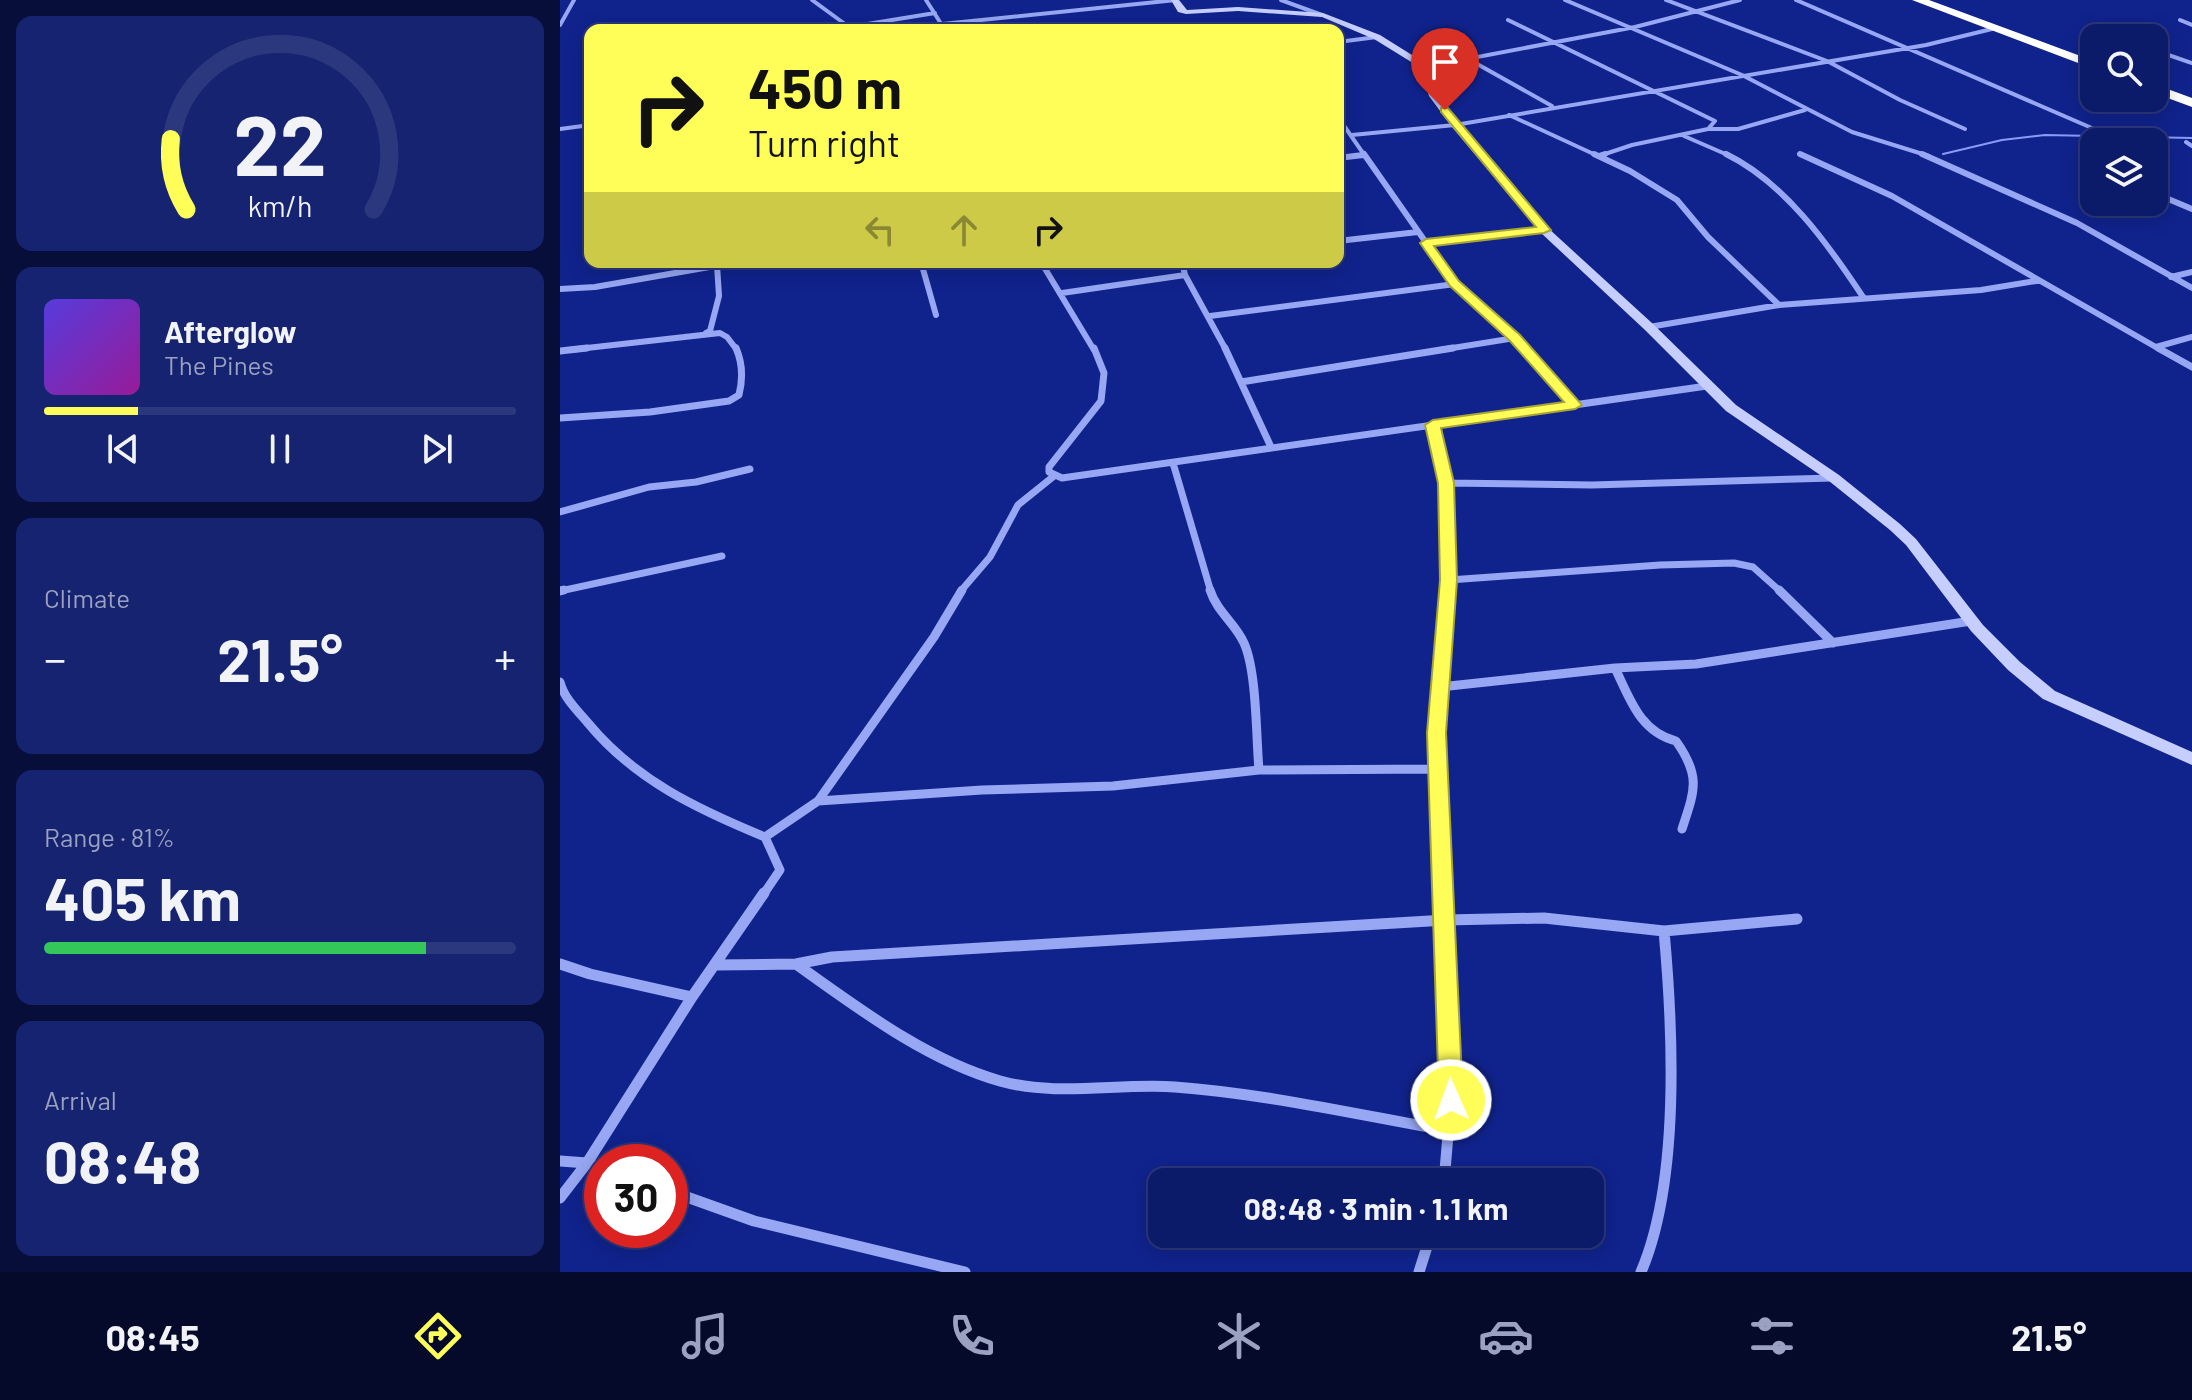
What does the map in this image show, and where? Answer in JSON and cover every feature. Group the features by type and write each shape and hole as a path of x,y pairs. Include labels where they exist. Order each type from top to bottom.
{"highway":[{"path":"1918,0 2080,60"},
{"path":"2168,94 2192,103"}],"street":[{"path":"560,25 574,0"},
{"path":"812,0 845,24"},
{"path":"926,0 942,24 1176,0 1181,10 1186,12 1238,9 1323,15"},
{"path":"1281,0 1377,37 1425,67 1434,96 1455,125 1544,230 1731,408 1834,478 1911,542 1971,621 2014,666 2049,695 2192,759"},
{"path":"1565,0 1635,27 1742,75 1852,132 1941,160 2077,223 2192,288"},
{"path":"1666,0 1827,61 1900,100 1965,129"},
{"path":"1425,67 1635,27 1740,0"},
{"path":"1796,0 2092,128"},
{"path":"1186,12 1192,24"},
{"path":"878,24 935,13"},
{"path":"1508,20 1715,121 1708,129"},
{"path":"2180,20 2192,25"},
{"path":"1352,135 1455,125 1908,47 1996,28"},
{"path":"1344,41 1377,37"},
{"path":"2168,55 2192,63"},
{"path":"1469,60 1552,106"},
{"path":"1599,156 1632,145 1708,129 1738,129 1805,110"},
{"path":"1509,114 1630,171 1677,200 1708,237 1779,305"},
{"path":"1344,125 1455,284 1515,338 1575,405"},
{"path":"560,129 584,126"},
{"path":"1684,136 1741,162 1767,182 1814,233 1863,297"},
{"path":"1800,154 1865,180 1899,198 2037,281 2192,367"},
{"path":"1344,157 1363,155"},
{"path":"2168,199 2192,209"},
{"path":"1426,243 1544,230"},
{"path":"1344,240 1418,232"},
{"path":"560,289 595,287 700,268"},
{"path":"697,335 710,331 719,296 717,268"},
{"path":"924,268 927,296 936,315"},
{"path":"1045,268 1091,342 1104,373 1101,401 1049,467 1049,472 1054,476 1071,478 1707,386"},
{"path":"1183,268 1210,316 1271,447"},
{"path":"2171,277 2192,272"},
{"path":"1062,293 1185,275"},
{"path":"1649,327 1779,305 1981,290 2037,281"},
{"path":"1210,316 1455,284"},
{"path":"560,351 720,333 732,339 743,377 737,398 650,412 560,418"},
{"path":"2156,347 2192,337"},
{"path":"1241,382 1515,338"},
{"path":"1433,425 1446,483 1449,580 1437,769 1446,920 1450,1131 1446,1168"},
{"path":"1173,463 1215,606 1244,642 1250,665 1259,770"},
{"path":"560,512 649,487 696,482 750,469"},
{"path":"765,837 818,801 934,637 955,598 990,557 1018,505 1054,476"},
{"path":"1446,483 1592,485 1834,478"},
{"path":"560,591 722,556"},
{"path":"1449,580 1660,565 1734,563 1753,567 1763,575 1833,643"},
{"path":"1440,687 1615,668 1696,664 1971,621"},
{"path":"1615,668 1646,728 1659,739 1676,741 1692,765 1697,779 1682,829"},
{"path":"560,682 562,693 617,756 644,777 718,817 765,837 780,870 692,997 599,1144"},
{"path":"818,801 982,790 1113,786 1259,770 1437,769"},
{"path":"714,965 796,964 832,957 1446,920 1544,918 1664,931 1797,919"},
{"path":"1641,1272 1656,1233 1670,1116 1673,1060 1664,931"},
{"path":"560,964 590,974 692,997"},
{"path":"796,964 962,1068 1004,1082 1037,1087 1147,1085 1234,1091 1450,1131"},
{"path":"560,1161 584,1163"},
{"path":"560,1198 584,1167"},
{"path":"688,1197 754,1221 965,1272"},
{"path":"1419,1272 1427,1248"}],"waterway":[{"path":"1943,154 2002,140 2045,135 2192,138"}],"route":[{"path":"1445,110 1544,230 1426,243 1455,284 1515,338 1575,405 1433,425 1446,483 1449,580 1436,733 1451,1100"}]}
